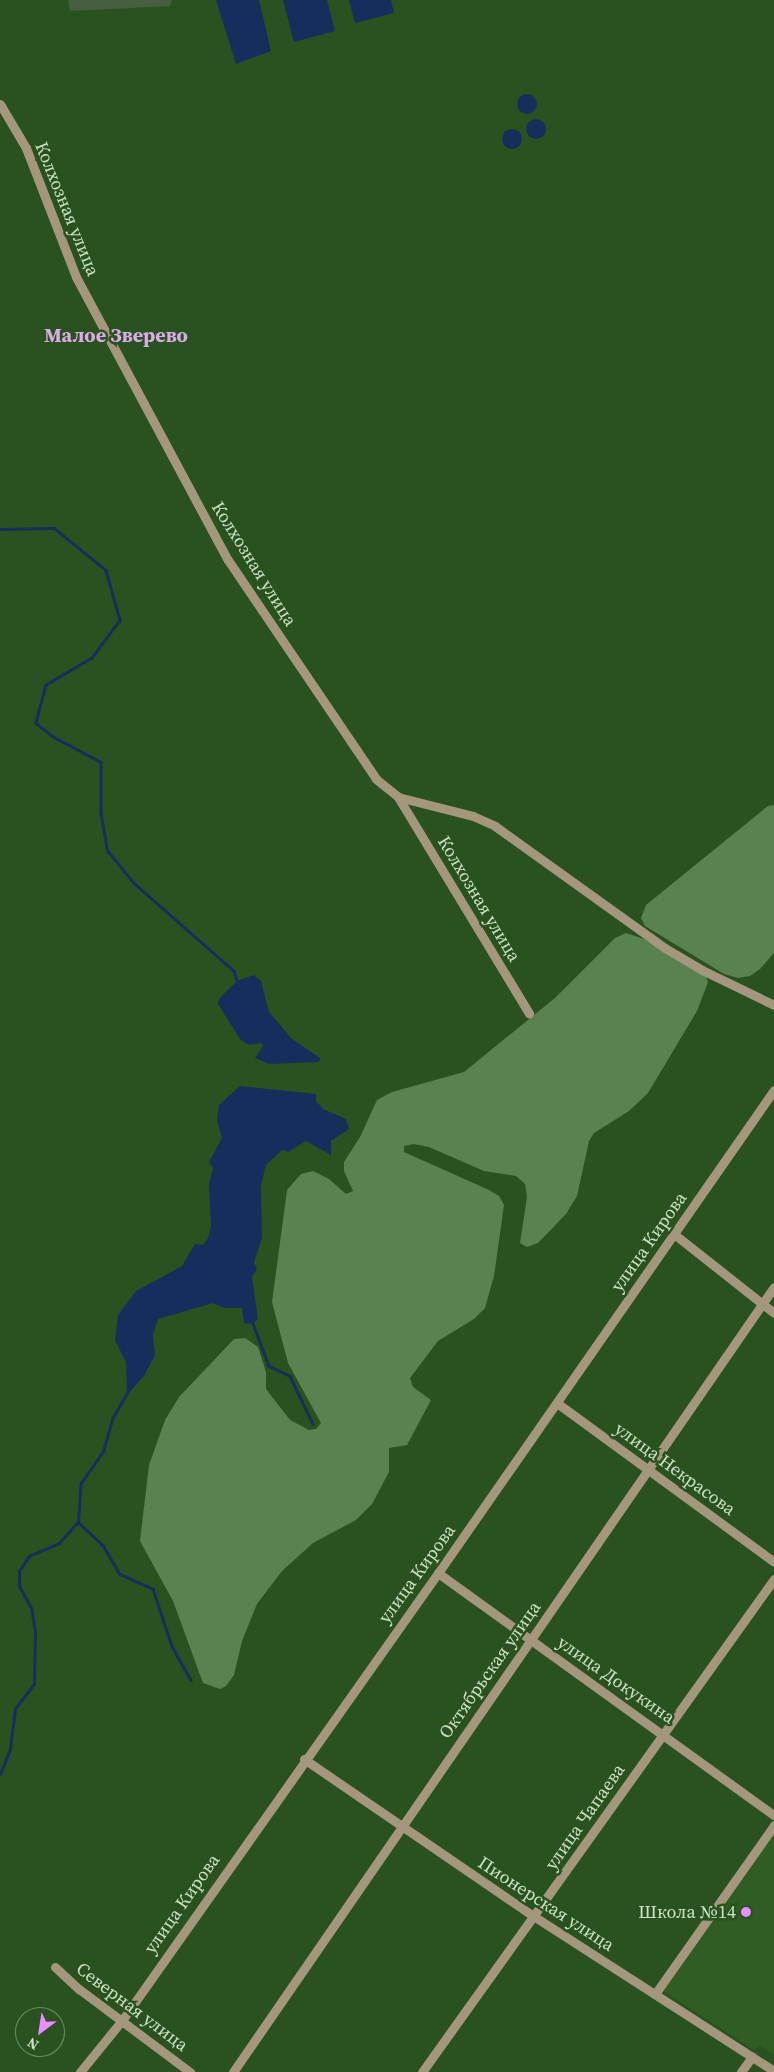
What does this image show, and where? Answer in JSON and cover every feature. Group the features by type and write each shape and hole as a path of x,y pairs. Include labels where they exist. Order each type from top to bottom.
{"street":[{"name":"Колхозная улица","path":"0,104 26,148 76,277 228,560 376,779 398,797 529,1013"},
{"path":"398,797 473,816 495,826 532,850 639,932 725,982 774,1005"},
{"name":"улица Кирова","path":"80,2072 123,2019 304,1759 438,1574 774,1090"},
{"path":"674,1234 774,1313"},
{"name":"Октябрьская улица","path":"233,2072 400,1827 532,1640 774,1288"},
{"name":"улица Некрасова","path":"557,1404 774,1562"},
{"name":"улица Докукина","path":"438,1574 664,1733 774,1815"},
{"name":"улица Чапаева","path":"422,2072 535,1917 774,1579"},
{"name":"Пионерская улица","path":"304,1759 400,1827 535,1917 774,2072"},
{"path":"655,1994 774,1825"},
{"name":"Северная улица","path":"56,1967 79,1989 123,2019 190,2072"},
{"path":"741,2072 752,2057"}],"shaded area":[{"path":"68,0 172,0 170,6 70,11"},
{"path":"774,805 774,953 760,969 750,976 738,978 724,974 645,926 641,918 646,905 768,806"},
{"path":"626,933 644,939 706,976 708,982 697,1011 648,1093 629,1111 594,1133 589,1141 577,1196 566,1214 538,1243 527,1247 520,1243 527,1197 525,1184 516,1176 484,1171 429,1147 414,1144 404,1146 404,1152 489,1190 499,1196 504,1205 494,1276 485,1308 474,1319 438,1341 410,1378 413,1387 431,1400 407,1445 389,1448 389,1472 372,1504 356,1520 313,1543 282,1571 257,1604 242,1641 234,1675 226,1686 220,1689 203,1683 173,1601 140,1541 149,1465 165,1420 179,1397 234,1339 245,1338 258,1347 266,1372 266,1389 290,1420 309,1430 316,1429 321,1423 288,1363 272,1302 287,1190 301,1174 313,1171 329,1179 346,1194 353,1191 344,1171 344,1162 360,1137 377,1100 392,1092 464,1072 555,998 615,938"},
{"name":"Школа №14","path":"774,1833 774,2055 760,2045 754,2050 662,1990"}],"water":[{"path":"216,0 259,0 271,51 236,64"},
{"path":"283,0 327,0 335,31 294,42"},
{"path":"349,0 391,0 394,13 355,23"},
{"path":"527,94 534,97 537,104 534,111 527,114 520,111 517,104 520,97"},
{"path":"536,119 543,122 546,129 543,136 536,139 529,136 526,129 529,122"},
{"path":"512,129 519,132 522,139 519,146 512,149 505,146 502,139 505,132"},
{"path":"254,975 261,981 269,1012 292,1039 320,1058 319,1062 269,1064 255,1058 263,1046 261,1043 249,1045 240,1039 218,1004 219,999 237,981"},
{"path":"240,1086 316,1094 316,1101 323,1109 346,1119 349,1129 331,1141 331,1155 306,1141 288,1152 282,1150 266,1165 261,1185 262,1238 254,1263 257,1269 252,1277 258,1319 253,1324 244,1323 242,1308 224,1308 213,1303 158,1319 153,1334 155,1355 144,1376 127,1395 126,1362 115,1340 118,1315 136,1291 182,1266 195,1244 203,1245 208,1238 211,1227 209,1184 213,1168 209,1162 222,1138 217,1120 219,1105"}],"waterway":[{"path":"0,529 54,528 106,570 120,620 92,658 46,685 36,723 54,737 101,762 101,813 108,851 134,883 234,971 238,983"},
{"path":"252,1321 269,1366 290,1376 313,1424"},
{"path":"0,1774 10,1749 15,1709 34,1684 35,1632 31,1608 19,1586 19,1571 29,1556 59,1543 78,1522 81,1483 103,1451 112,1419 127,1393"},
{"path":"78,1522 103,1545 120,1574 153,1589 172,1646 191,1680"}],"place":[{"name":"Школа №14","path":"746,1912"}],"district":[{"name":"Малое Зверево","path":"116,335"}]}
